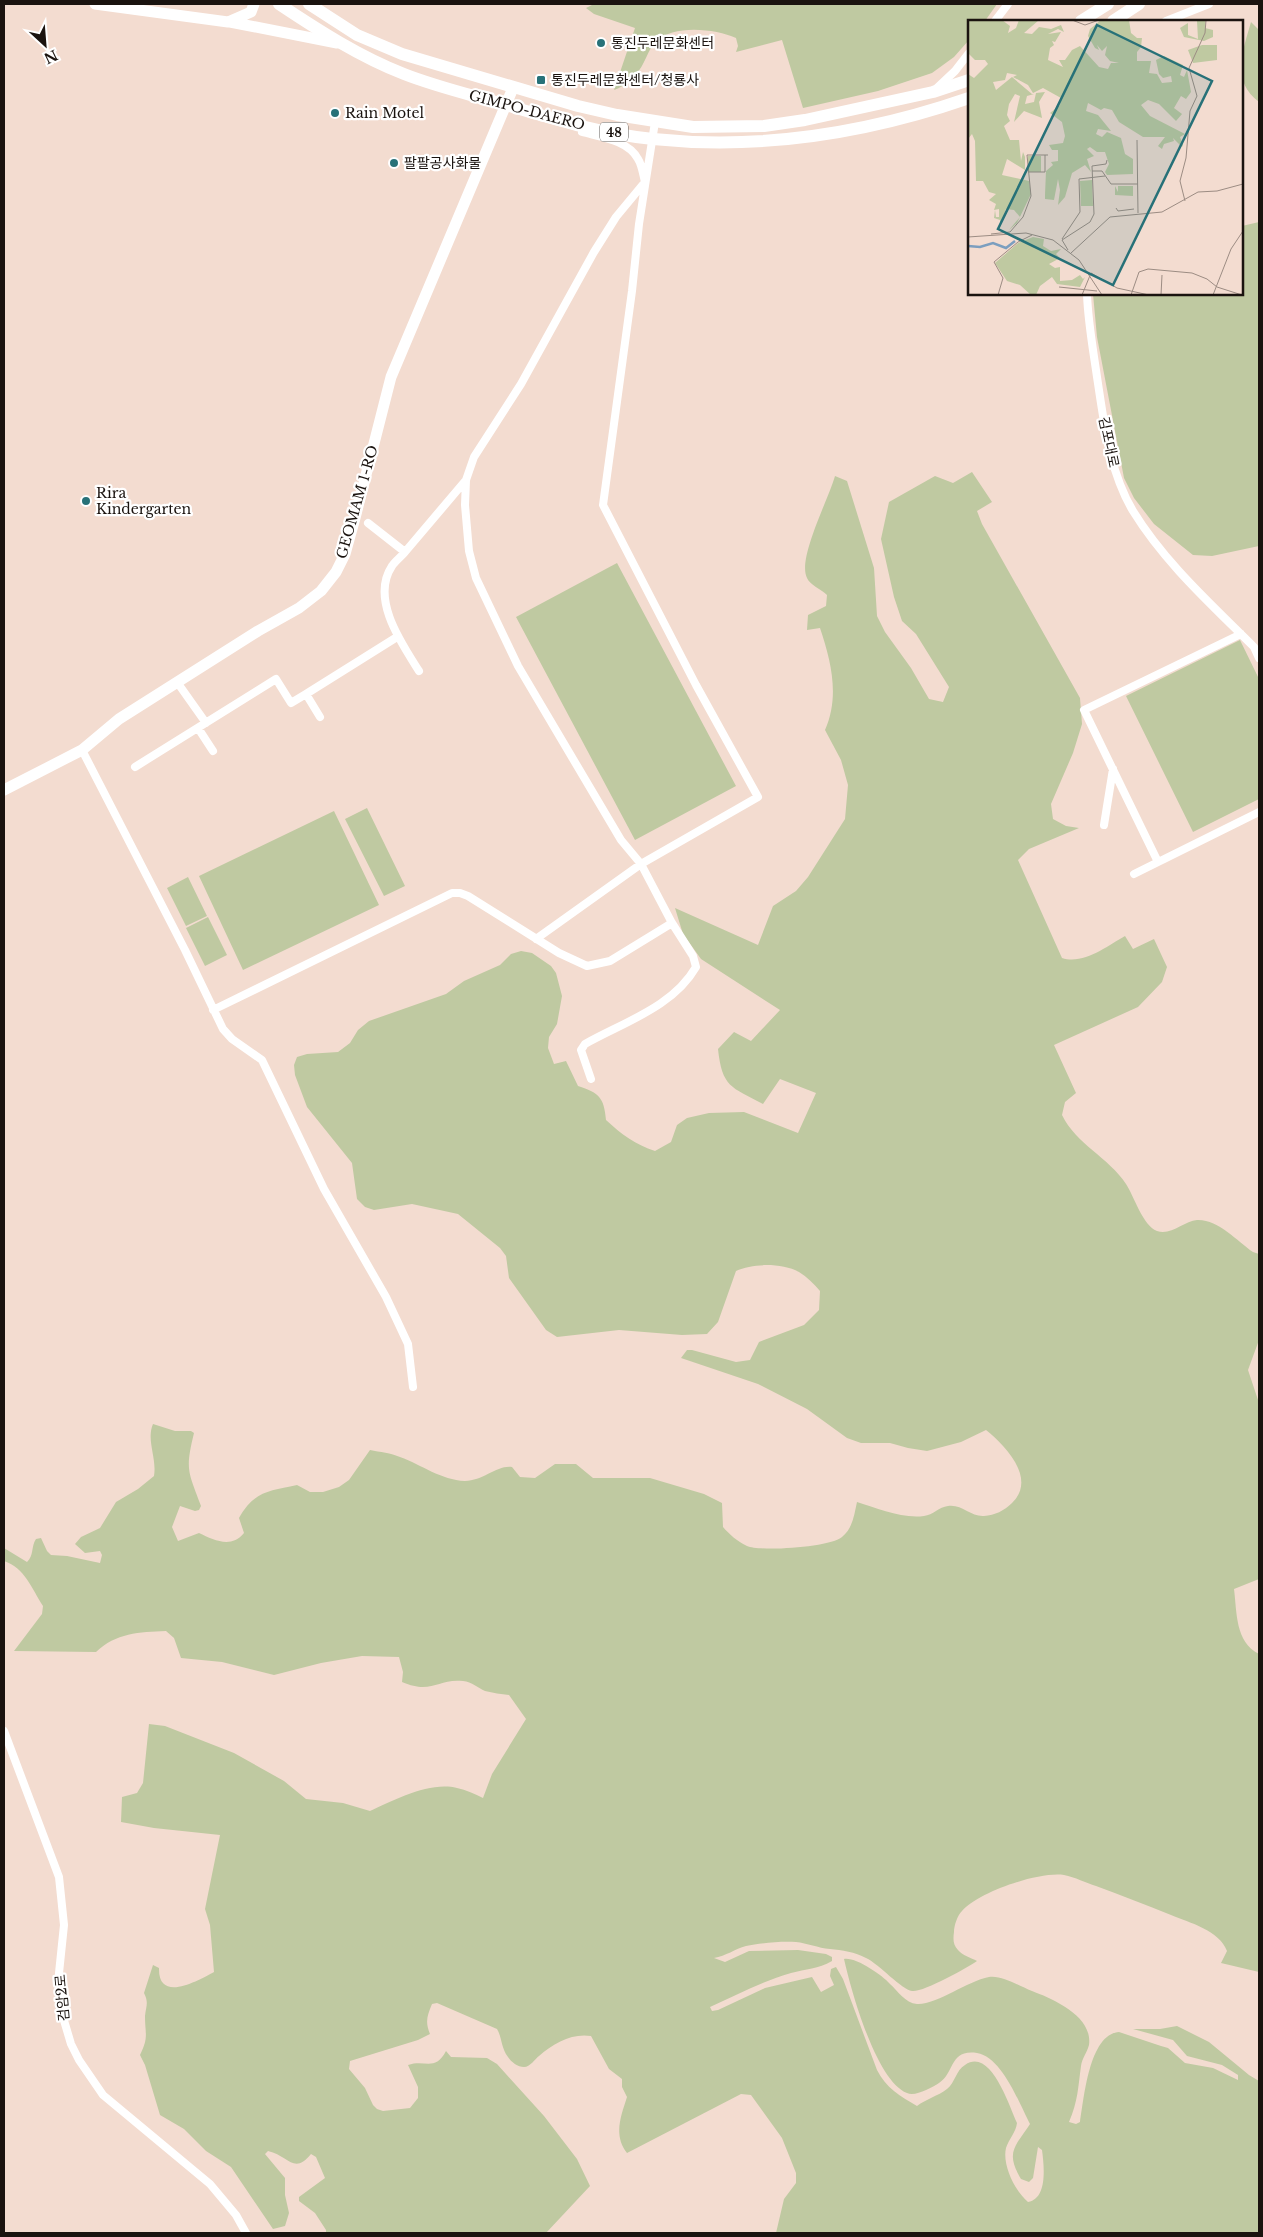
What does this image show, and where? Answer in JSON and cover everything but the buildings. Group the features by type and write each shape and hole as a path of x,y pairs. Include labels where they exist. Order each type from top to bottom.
{"main road":[{"name":"GIMPO-DAERO","path":"279,4 348,46 403,74 544,118 651,139 721,143 807,137 908,118 968,98"},
{"name":"GIMPO-DAERO","path":"309,4 357,35 402,54 513,88 609,114 693,127 764,126 814,118 933,92 968,80"},
{"path":"1083,20 1108,4"},
{"path":"1115,20 1139,4"}],"street":[{"path":"96,4 228,22 348,46"},
{"path":"228,22 250,12 254,4"},
{"path":"996,20 1008,4"},
{"path":"1168,20 1208,4"},
{"path":"933,92 955,71 968,54"},
{"name":"GEOMAM 1-RO","path":"4,790 82,750 119,719 258,631 299,608 321,591 336,572 345,554 391,377 513,88"},
{"path":"544,118 569,129 620,143 629,148 639,159 645,182"},
{"path":"536,939 641,864 758,797 696,685 603,505 645,182 655,122"},
{"path":"591,1079 581,1050 585,1044 658,1007 691,976 696,967 693,956 672,923 641,864 621,840 518,666 476,578 469,550 465,505 466,480 474,457 521,384 594,252 616,217 645,182"},
{"name":"김포대로","path":"1088,295 1088,316 1097,378 1114,470 1133,511 1179,571 1254,647 1259,658"},
{"path":"419,672 397,637 385,605 386,586 391,567 466,480"},
{"path":"368,522 405,552"},
{"path":"1158,862 1084,710 1241,634"},
{"path":"135,767 276,679 291,703 397,637"},
{"path":"177,682 206,723"},
{"path":"306,694 320,717"},
{"path":"198,728 213,751"},
{"path":"82,750 185,950 223,1029 232,1039 262,1060 308,1158 386,1297 408,1344 413,1387"},
{"path":"1104,826 1112,769"},
{"path":"1134,874 1259,812"},
{"path":"213,1010 452,893 468,896 536,939 574,961 587,966 610,961 672,923"},
{"name":"검암2로","path":"4,1730 59,1877 64,1918 59,1973 60,2007 64,2026 71,2044 83,2068 103,2095 210,2184 236,2215 246,2233"}],"green space":[{"path":"594,4 997,4 986,20 968,20 968,41 954,57 932,73 878,91 803,108 782,40 736,52 738,46 736,38 717,32 683,30 663,36 653,44 635,76 623,86 614,90 635,28 594,14 586,8"},
{"path":"1251,22 1259,30 1259,102 1244,84 1243,51"},
{"path":"1259,222 1259,546 1212,556 1193,555 1154,524 1134,498 1124,478 1097,337 1093,295 1243,295 1243,226"},
{"path":"972,472 992,502 977,511 982,524 1080,698 1082,724 1073,753 1051,804 1053,819 1066,826 1079,828 1029,849 1018,860 1062,958 1079,959 1087,957 1125,936 1133,949 1154,939 1167,967 1162,982 1138,1007 1054,1045 1076,1093 1065,1102 1062,1115 1075,1134 1119,1174 1143,1217 1152,1228 1157,1231 1167,1232 1192,1221 1205,1221 1220,1227 1253,1252 1259,1254 1259,1340 1248,1370 1259,1403 1259,1579 1234,1589 1241,1634 1251,1649 1259,1654 1259,1972 1221,1963 1227,1951 1223,1944 1211,1932 1195,1924 1076,1879 1064,1875 1053,1875 1040,1876 1010,1884 981,1897 962,1911 955,1924 955,1946 964,1955 977,1961 925,1988 917,1991 908,1990 871,1961 853,1953 804,1943 771,1942 746,1946 714,1958 725,1962 749,1951 798,1950 826,1954 832,1957 832,1961 770,1980 710,2007 712,2011 718,2010 765,1988 812,1977 821,1992 834,1985 830,1976 831,1969 836,1967 843,1979 877,2070 889,2087 899,2095 917,2106 947,2089 965,2065 974,2062 983,2064 991,2071 1004,2092 1017,2123 1006,2148 1005,2155 1014,2185 1028,2202 1034,2200 1039,2195 1042,2188 1044,2172 1042,2150 1038,2147 1033,2178 1029,2182 1021,2179 1016,2170 1013,2156 1016,2144 1030,2124 1002,2072 986,2056 968,2053 957,2058 948,2074 939,2083 919,2093 907,2093 896,2085 875,2054 852,1991 844,1959 855,1961 875,1972 905,1999 917,2004 934,2001 980,1979 994,1977 1005,1979 1041,1994 1070,2010 1085,2025 1089,2035 1089,2045 1082,2063 1076,2101 1069,2122 1076,2124 1080,2122 1086,2084 1095,2055 1109,2035 1119,2032 1168,2048 1185,2063 1213,2068 1238,2080 1238,2075 1222,2065 1187,2056 1173,2040 1133,2029 1160,2029 1177,2026 1209,2042 1259,2081 1259,2233 776,2233 784,2199 796,2183 796,2173 782,2138 751,2095 741,2094 627,2153 620,2139 619,2132 627,2097 622,2087 622,2079 609,2069 591,2036 577,2036 557,2043 528,2066 522,2067 509,2059 497,2029 437,2003 432,2004 428,2016 427,2022 430,2034 418,2040 350,2061 349,2069 365,2088 373,2105 383,2111 410,2108 418,2098 418,2087 408,2065 434,2063 446,2051 451,2057 487,2058 497,2064 544,2116 577,2159 590,2186 546,2233 326,2233 315,2213 299,2201 299,2197 325,2178 316,2157 311,2154 305,2160 295,2164 268,2151 265,2154 285,2178 285,2195 289,2213 285,2226 273,2229 231,2167 206,2151 184,2129 160,2115 145,2065 140,2055 145,2044 146,2035 145,2016 147,2002 144,1993 153,1965 159,1968 160,1979 165,1985 172,1987 190,1984 214,1972 210,1925 205,1909 220,1835 154,1828 121,1822 122,1797 137,1793 143,1783 149,1724 165,1726 234,1753 284,1781 306,1799 343,1803 370,1811 412,1793 435,1787 457,1788 483,1798 492,1774 526,1719 509,1695 485,1691 466,1682 454,1681 421,1687 402,1682 403,1672 399,1657 362,1656 321,1663 274,1675 222,1662 181,1658 174,1638 166,1631 137,1633 120,1637 96,1652 14,1651 42,1614 43,1606 23,1574 4,1561 4,1548 27,1562 31,1557 36,1539 41,1538 51,1555 67,1556 100,1563 102,1555 100,1551 85,1553 75,1544 81,1537 100,1528 116,1502 138,1489 154,1476 155,1469 151,1443 153,1424 175,1431 191,1431 194,1433 189,1455 189,1470 201,1506 199,1510 195,1511 180,1506 172,1527 178,1541 199,1533 222,1542 234,1541 244,1533 239,1518 250,1502 257,1497 270,1491 297,1485 310,1492 323,1492 339,1487 349,1480 370,1450 397,1456 448,1478 465,1481 478,1479 506,1467 512,1467 520,1477 535,1478 555,1464 576,1464 593,1478 650,1478 704,1494 722,1503 723,1527 747,1546 766,1549 796,1548 835,1541 849,1530 857,1502 890,1512 916,1517 953,1506 975,1515 984,1516 996,1514 1012,1503 1019,1494 1020,1474 1010,1454 986,1430 961,1442 927,1451 890,1443 861,1443 847,1438 807,1409 758,1384 681,1358 687,1350 692,1350 736,1362 750,1360 759,1342 804,1325 819,1310 820,1291 805,1276 792,1269 759,1265 736,1271 718,1322 707,1334 682,1335 619,1330 557,1337 546,1330 509,1278 506,1256 500,1248 458,1214 412,1204 374,1210 365,1207 357,1199 352,1163 307,1107 295,1075 294,1065 297,1057 307,1054 338,1052 350,1043 358,1030 369,1021 446,994 464,981 500,965 511,954 521,951 532,953 551,966 556,973 562,996 557,1024 549,1037 548,1048 554,1064 566,1061 578,1086 596,1094 602,1101 606,1120 641,1146 655,1151 671,1142 677,1125 687,1118 709,1113 744,1112 798,1133 816,1093 780,1079 763,1104 743,1094 730,1084 722,1071 718,1049 734,1032 751,1041 780,1010 701,959 683,934 675,908 758,945 773,906 796,891 808,877 845,819 848,785 841,760 825,730 830,717 833,691 828,653 820,628 807,630 808,615 826,606 827,595 808,580 805,569 810,543 835,476 847,481 874,568 877,616 885,632 911,668 929,699 943,702 949,687 916,634 902,621 894,597 881,539 889,502 935,476 953,483"},
{"path":"617,563 736,786 635,840 516,617"},
{"path":"1240,640 1259,679 1259,799 1193,832 1126,696"},
{"path":"367,808 405,886 384,896 345,819"},
{"path":"334,811 379,905 243,970 199,876"},
{"path":"188,877 207,916 186,926 167,888"},
{"path":"208,917 227,955 205,966 186,928"}],"place":[{"name":"통진두레문화센터","path":"601,43"},
{"name":"통진두레문화센터/청룡사","path":"541,80"},
{"name":"Rain Motel","path":"335,113"},
{"name":"팔팔공사화물","path":"394,163"},
{"name":"Rira Kindergarten","path":"86,501"}]}
